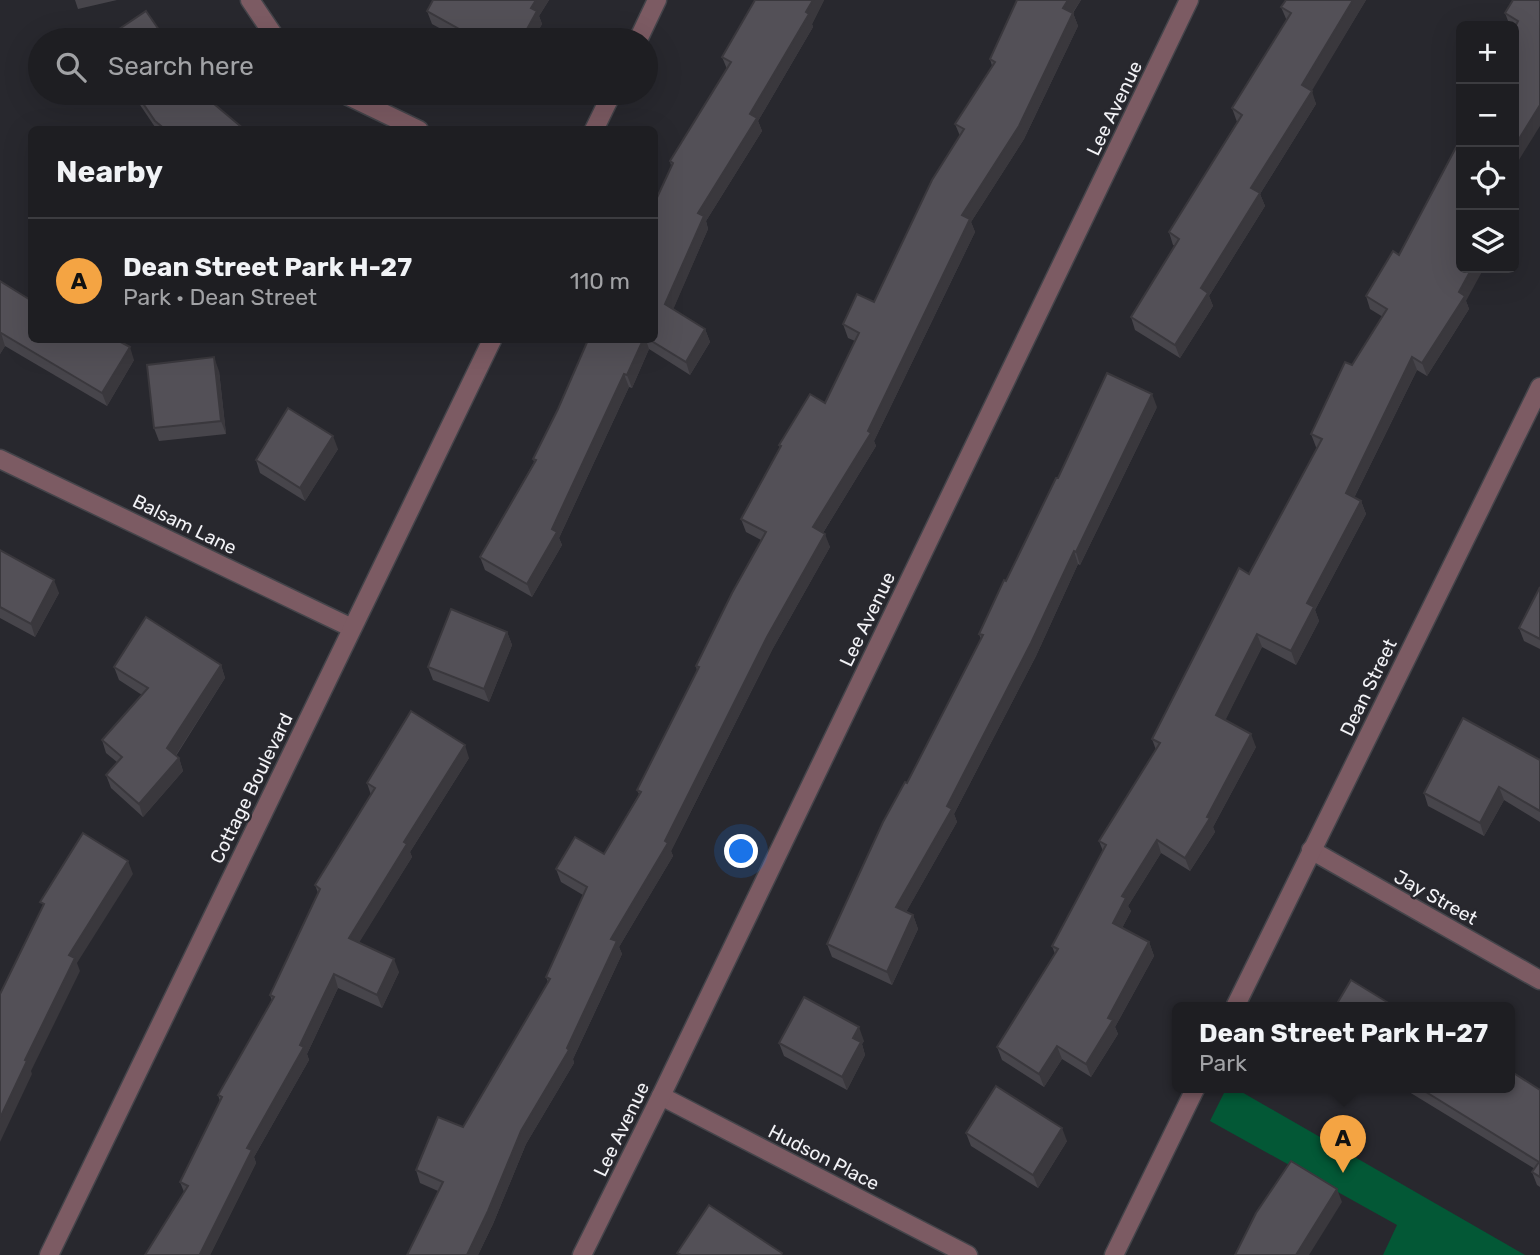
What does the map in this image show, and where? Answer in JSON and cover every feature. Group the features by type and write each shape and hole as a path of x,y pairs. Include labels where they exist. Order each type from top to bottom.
{"street":[{"path":"250,0 269,28"},
{"path":"644,28 657,0"},
{"name":"Lee Avenue","path":"582,1255 1189,0"},
{"path":"367,105 411,126"},
{"path":"596,126 606,105"},
{"name":"Cottage Boulevard","path":"49,1255 491,343"},
{"name":"Dean Street","path":"1237,1002 1540,387"},
{"path":"1524,420 1540,430"},
{"name":"Balsam Lane","path":"0,459 352,628"},
{"name":"Jay Street","path":"1311,850 1540,980"},
{"path":"1114,1255 1193,1093"},
{"name":"Hudson Place","path":"661,1096 968,1255"}],"green space":[{"path":"1224,1093 1243,1093 1525,1255 1383,1255 1397,1225 1210,1121"}],"building":[{"path":"433,0 536,0 531,8 537,11 528,28 457,28 427,11"},
{"path":"755,0 813,0 806,12 809,14 750,114 757,118 698,213 704,216 665,304 705,329 686,362 655,343 658,343 658,195 673,163 670,161 731,62 722,57"},
{"path":"1017,0 1068,0 1063,8 1073,13 1019,126 962,215 970,219 868,431 871,433 813,527 825,534 767,637 665,841 668,843 611,939 617,941 567,1048 569,1050 521,1131 467,1255 407,1255 443,1182 416,1170 438,1117 463,1127 550,979 546,977 587,887 556,869 575,837 604,854 641,792 637,790 699,667 696,666 766,532 741,519 781,446 779,445 810,394 825,403 859,333 843,324 857,294 874,302 932,180 964,129 955,124 995,62 990,59"},
{"path":"1286,0 1353,0 1302,85 1312,91 1251,188 1260,193 1201,288 1208,293 1175,345 1131,317 1179,239 1169,232 1242,115 1232,108 1291,13 1281,7"},
{"path":"1513,0 1540,0 1540,105 1519,139 1519,21 1505,13"},
{"path":"146,11 158,28 121,28"},
{"path":"144,105 215,105 240,126 161,126"},
{"path":"1456,147 1456,273 1469,273 1459,292 1465,296 1422,363 1412,357 1346,493 1361,501 1307,603 1314,607 1291,651 1257,634 1216,715 1251,734 1207,817 1210,818 1185,858 1157,840 1122,896 1126,898 1113,923 1149,942 1108,1018 1113,1020 1086,1064 1057,1046 1039,1074 997,1047 1058,949 1052,946 1106,845 1099,841 1160,743 1152,739 1239,568 1249,574 1322,439 1311,434 1345,362 1352,365 1387,309 1366,296 1393,251 1399,255"},
{"path":"0,281 28,298 28,343 123,343 130,347 102,393 0,334"},
{"path":"587,343 642,343 627,375 624,374 552,529 557,532 527,584 480,557 536,460 533,459"},
{"path":"214,357 221,421 154,428 147,365"},
{"path":"1107,373 1152,394 1031,643 947,806 952,809 896,907 913,915 887,972 827,944 883,822 905,782 907,783 983,635 979,634 1004,580 1006,581 1058,478"},
{"path":"288,408 333,436 300,488 256,460"},
{"path":"0,550 54,580 31,624 0,607"},
{"path":"1540,587 1540,639 1519,628"},
{"path":"451,609 507,632 484,689 428,667"},
{"path":"146,617 221,665 167,748 179,758 139,804 106,775 122,757 102,740 148,688 114,667"},
{"path":"411,711 465,745 404,842 407,844 349,938 394,959 377,995 334,974 300,1045 304,1047 247,1148 252,1150 200,1254 202,1255 145,1255 188,1186 180,1182 222,1097 218,1095 274,997 270,995 320,889 315,885 375,788 367,783"},
{"path":"1463,718 1540,760 1540,811 1499,787 1480,823 1424,793"},
{"path":"83,833 128,861 69,955 75,958 0,1118 0,994 44,904 40,902"},
{"path":"1351,980 1387,1002 1338,1002"},
{"path":"804,997 859,1027 853,1038 861,1042 842,1077 779,1043"},
{"path":"1515,1074 1540,1090 1540,1177 1532,1172 1539,1162 1428,1093 1515,1093"},
{"path":"996,1086 1062,1128 1033,1175 966,1133"},
{"path":"1291,1161 1337,1189 1296,1255 1235,1255 1256,1213"},
{"path":"709,1205 782,1253 781,1255 677,1253"}],"place":[{"name":"Dean Street Park H-27","path":"1343,1173"}]}
